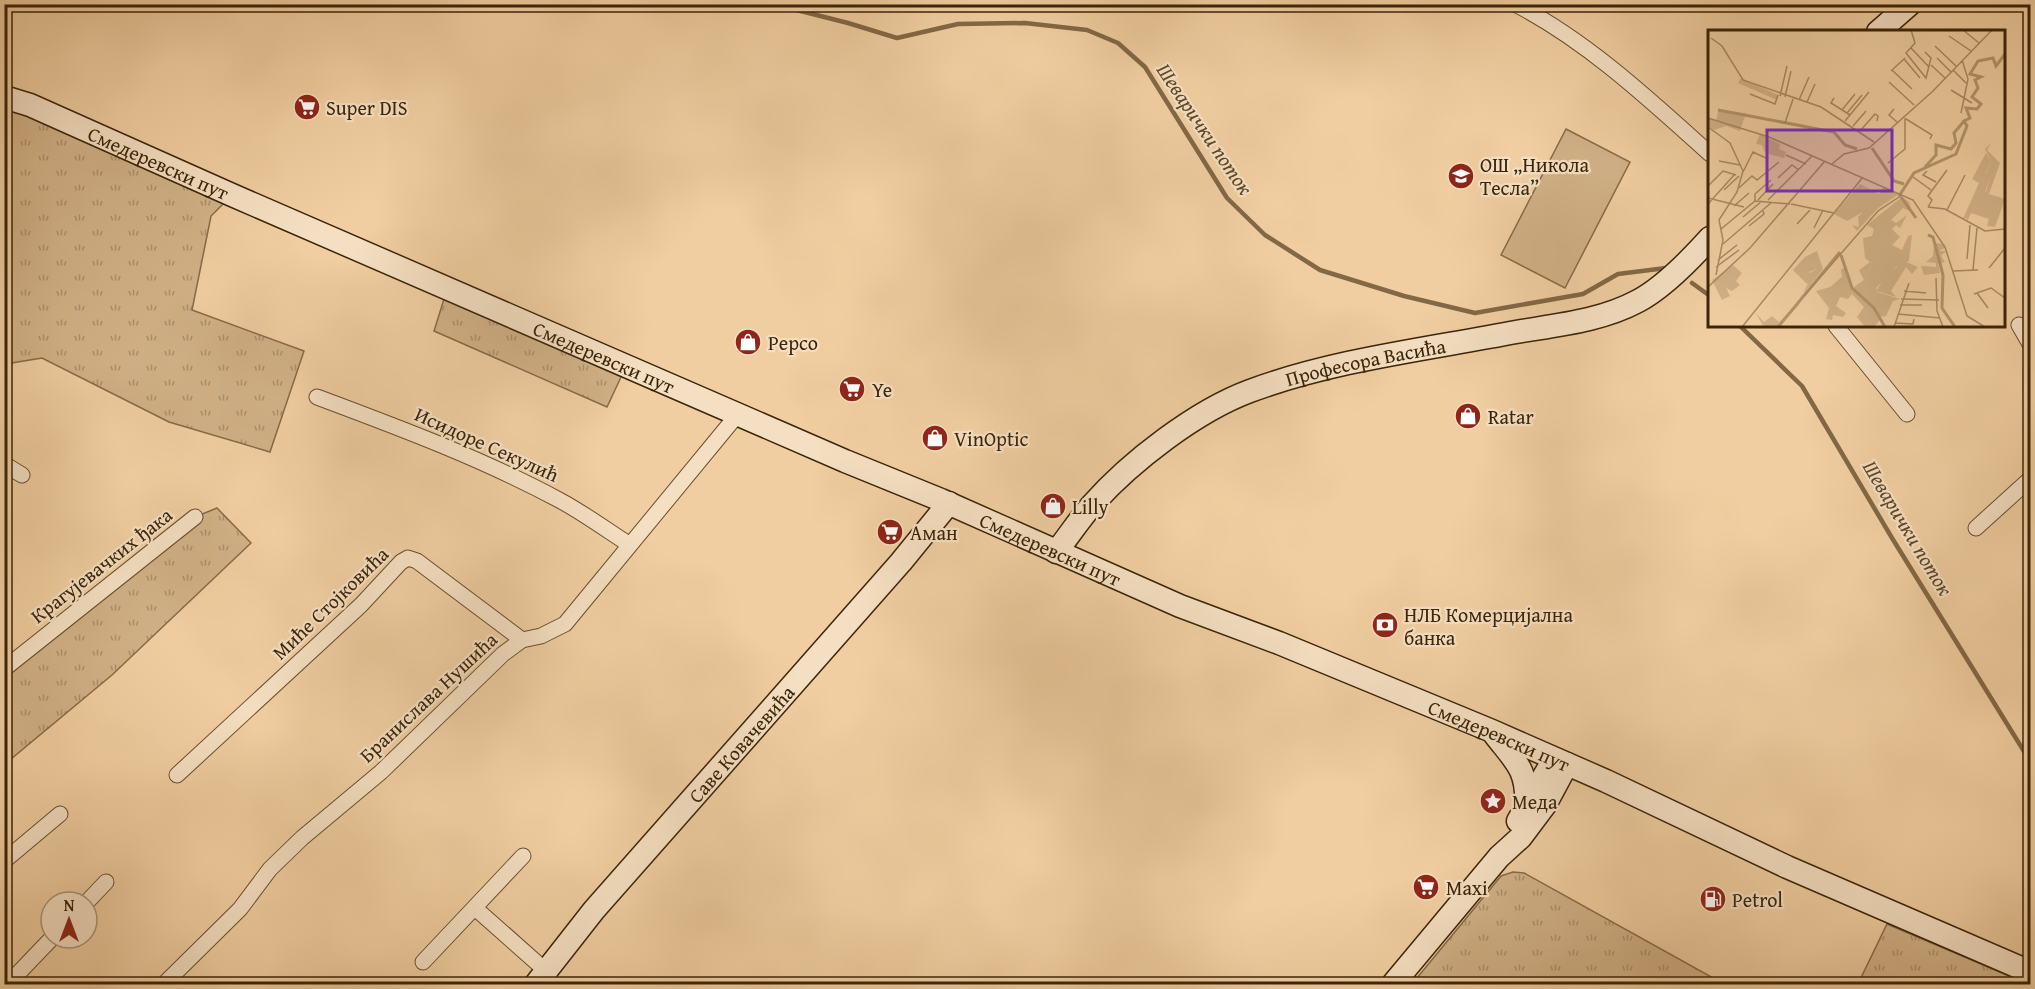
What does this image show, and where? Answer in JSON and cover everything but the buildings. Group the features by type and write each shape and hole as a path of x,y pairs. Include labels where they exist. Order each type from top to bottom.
{"main road":[{"path":"1880,30 1910,4"},
{"name":"Смедеревски пут","path":"4,96 30,105 232,195 949,503 1180,606 1279,643 1492,731 1606,781 1787,867 2031,972"},
{"name":"Професора Васића","path":"1056,552 1092,505 1131,468 1179,430 1215,408 1248,392 1293,377 1345,364 1576,321 1619,310 1653,292 1708,240"},
{"name":"Саве Ковачевића","path":"541,977 602,901 902,562 949,503"},
{"path":"1492,731 1523,774 1527,791 1535,806"},
{"path":"1393,984 1499,856 1521,837 1535,806 1561,761"},
{"path":"1535,806 1572,786 1606,781"}],"street":[{"path":"1519,5 1644,94 1708,152"},
{"path":"2019,326 2031,344"},
{"path":"1837,327 1907,414"},
{"name":"Исидоре Секулић","path":"317,397 415,433 562,501 630,545"},
{"name":"Бранислава Нушића","path":"164,984 240,909 264,877 302,838 381,772 503,654 522,640 541,636 565,624 738,414"},
{"path":"4,464 22,475"},
{"path":"1976,528 2031,479"},
{"name":"Крагујевачких ђака","path":"4,669 195,517"},
{"name":"Миће Стојковића","path":"177,775 361,605 401,562 408,558 417,561 522,640"},
{"path":"4,861 60,814"},
{"path":"423,962 523,856"},
{"path":"98,890 106,882"},
{"path":"475,908 541,977"},
{"path":"8,984 41,950"}],"green space":[{"path":"5,97 232,195 211,216 192,310 304,351 270,452 169,422 42,358 5,364"},
{"path":"1566,129 1630,162 1565,288 1501,255"},
{"path":"444,299 622,375 607,407 434,331"},
{"path":"217,508 251,543 112,675 5,764 5,669 195,517"},
{"path":"1513,872 1524,873 1724,984 1412,984 1501,876"},
{"path":"1887,924 2028,984 1858,984"}],"waterway":[{"name":"Шеварички поток","path":"773,4 897,38 958,24 1025,23 1087,30 1118,43 1145,67 1227,198 1265,235 1320,270 1404,296 1475,313 1583,294 1618,274 1666,268"},
{"name":"Шеварички поток","path":"1692,283 1708,295"},
{"name":"Шеварички поток","path":"1741,327 1802,386 1892,538 2030,761"}],"place":[{"name":"Super DIS","path":"307,107"},
{"name":"ОШ „Никола Тесла”","path":"1461,176"},
{"name":"Pepco","path":"748,342"},
{"name":"Ye","path":"852,389"},
{"name":"Ratar","path":"1468,416"},
{"name":"VinOptic","path":"935,438"},
{"name":"Lilly","path":"1053,506"},
{"name":"Аман","path":"890,532"},
{"name":"НЛБ Комерцијална банка","path":"1385,625"},
{"name":"Меда","path":"1493,801"},
{"name":"Maxi","path":"1426,887"},
{"name":"Petrol","path":"1713,899"}]}
